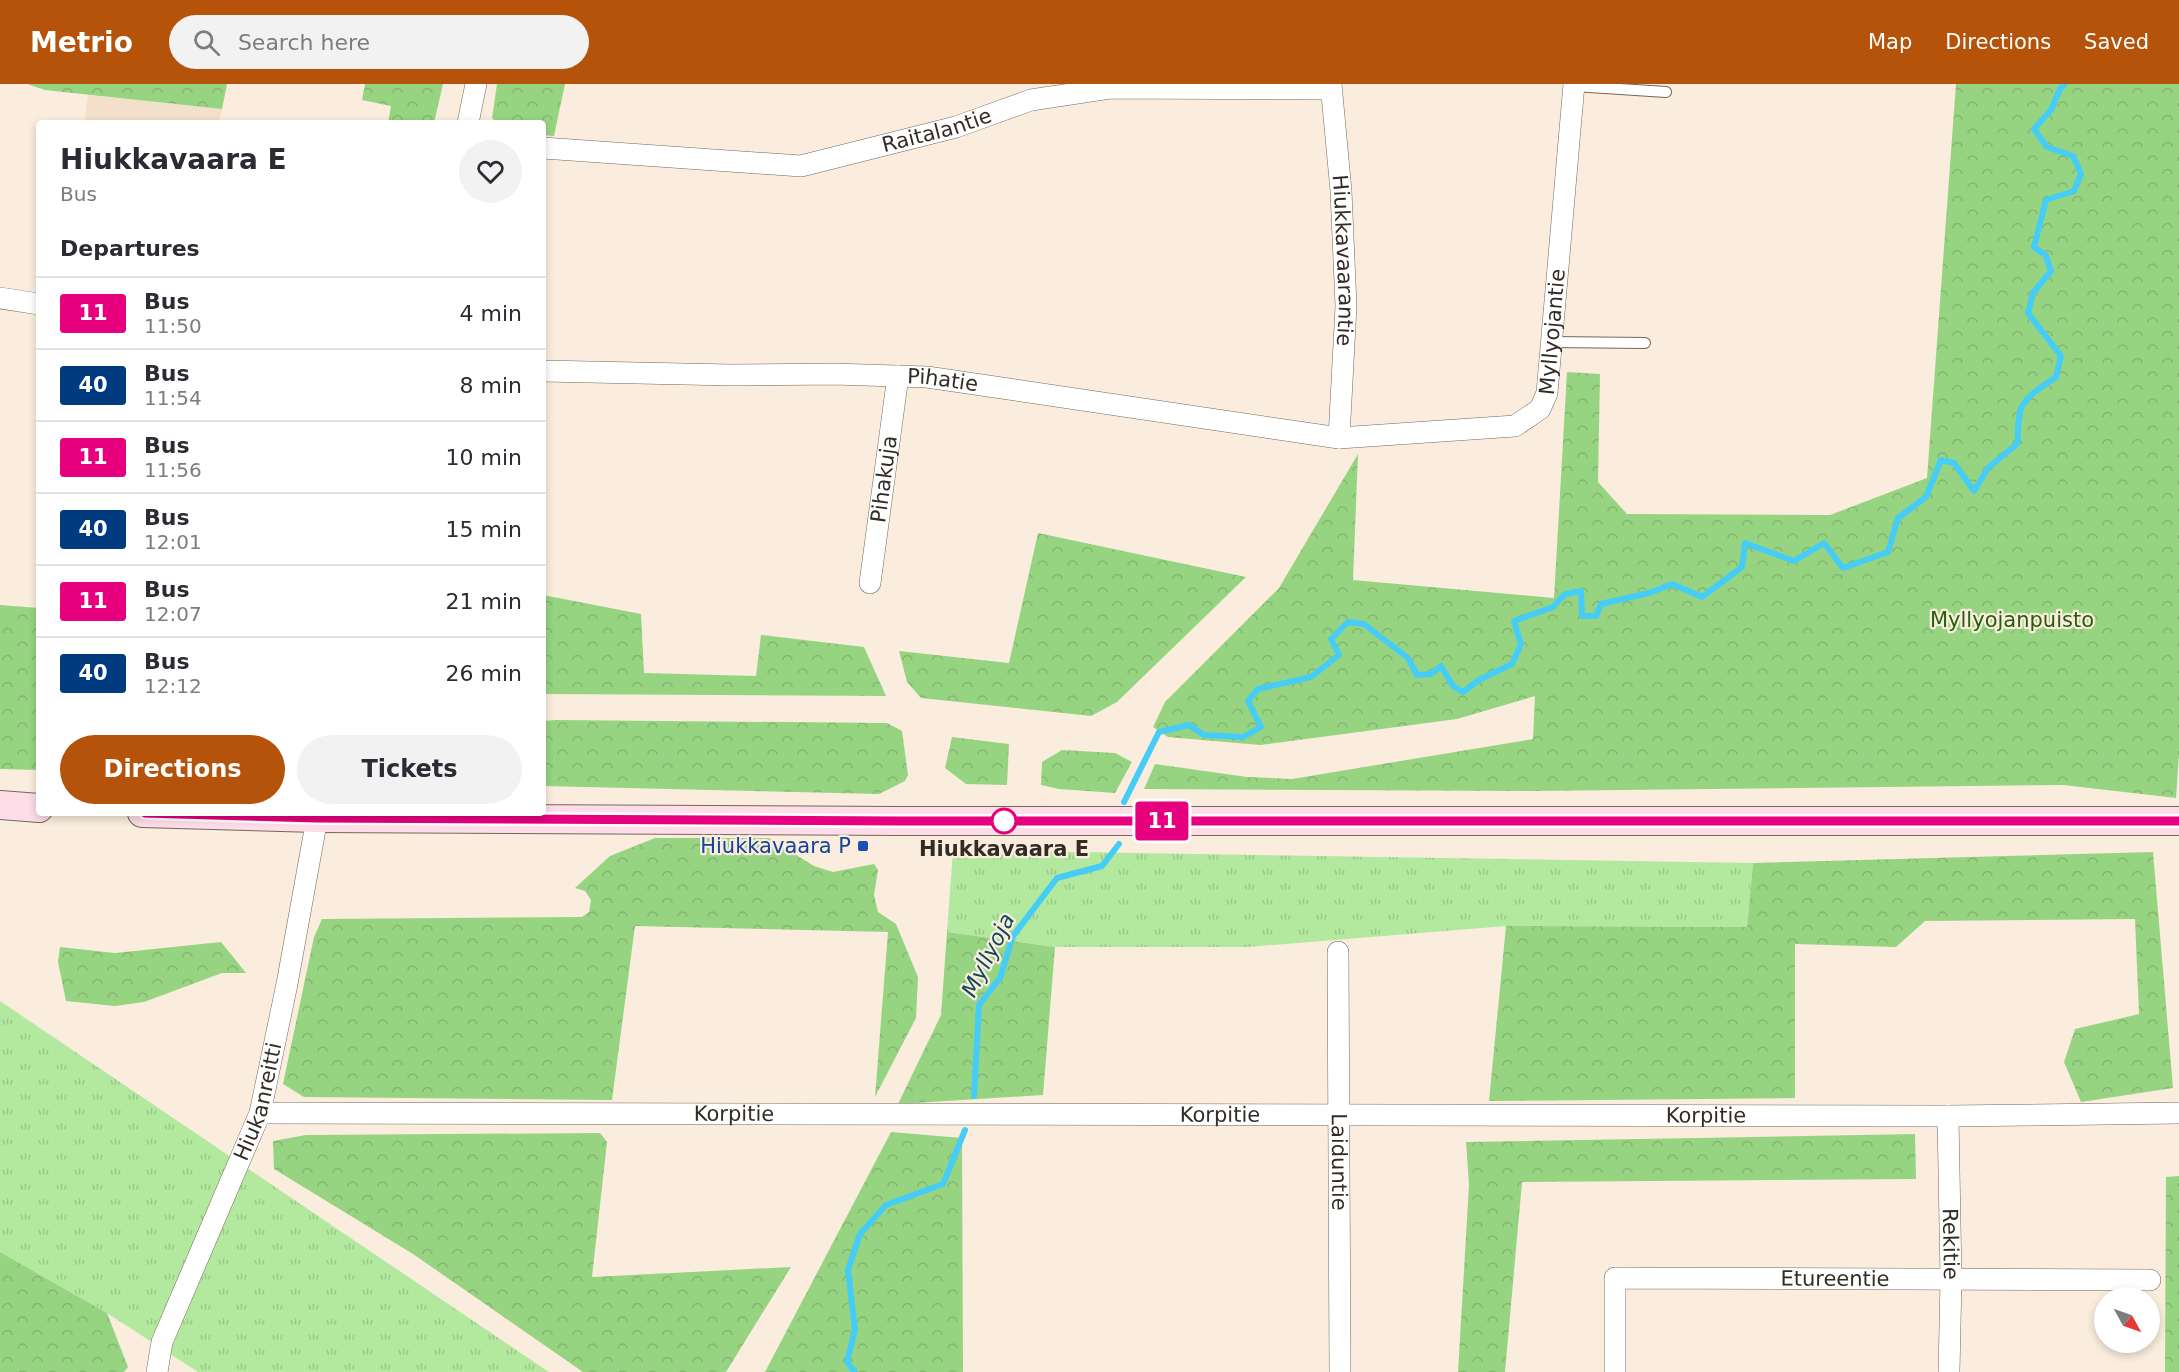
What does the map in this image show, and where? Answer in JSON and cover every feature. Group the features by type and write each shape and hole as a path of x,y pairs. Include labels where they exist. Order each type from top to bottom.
{"street":[{"path":"469,120 476,84"},
{"name":"Myllyojantie","path":"1339,438 1515,426 1540,409 1547,393 1574,85"},
{"name":"Raitalantie","path":"546,148 801,166 956,127 1031,100 1110,88 1331,86"},
{"name":"Hiukkavaarantie","path":"1331,86 1341,191 1346,306 1339,438"},
{"path":"0,298 36,304"},
{"name":"Pihatie","path":"546,370 731,375 927,376 1339,438"},
{"name":"Pihakuja","path":"870,583 898,376"},
{"path":"0,805 36,808"},
{"name":"Hiukanreitti","path":"157,1372 162,1342 238,1170 260,1113 287,984 318,816"},
{"path":"415,816 898,821 2179,821"},
{"name":"Laiduntie","path":"1338,952 1340,1372"},
{"name":"Korpitie","path":"260,1113 1340,1116 1948,1116 2179,1113"},
{"name":"Rekitie","path":"1948,1116 1951,1279 1949,1372"},
{"name":"Etureentie","path":"1615,1372 1615,1278 2150,1280"}],"lane":[{"path":"1574,85 1666,92"},
{"path":"1552,342 1645,343"}],"shaded area":[{"path":"88,95 222,109 220,120 84,120"}],"green space":[{"path":"27,84 227,84 222,109 45,90"},
{"path":"365,84 443,84 435,120 389,120 391,106 362,100"},
{"path":"497,84 565,84 554,136 546,135 546,120 494,120 492,118"},
{"name":"Myllyojanpuisto","path":"1956,84 2179,84 2179,754 2176,798 2063,785 1532,791 1144,789 1155,764 1247,777 1292,779 1533,739 1535,696 1457,719 1260,745 1168,737 1153,727 1165,702 1279,588 1358,454 1353,580 1554,598 1567,372 1600,374 1598,482 1627,514 1830,515 1927,478"},
{"path":"1038,533 1246,577 1117,702 1091,716 921,698 907,682 899,651 1009,663"},
{"path":"546,596 641,614 644,673 756,676 761,635 864,647 886,696 546,694"},
{"path":"0,605 36,608 36,770 0,769"},
{"path":"546,721 887,723 902,731 908,775 905,781 879,794 546,786"},
{"path":"952,737 1009,744 1007,785 966,784 945,768"},
{"path":"1062,750 1115,753 1132,762 1115,793 1059,789 1041,785 1042,762"},
{"path":"655,838 769,838 814,866 833,872 874,864 878,870 874,895 878,912 896,924 918,977 916,1018 875,1097 888,932 635,926 612,1100 304,1097 283,1084 314,937 322,919 582,917 589,912 591,900 585,891 575,888 610,856"},
{"path":"953,850 1753,863 1747,927 1506,926 1247,947 1056,947 947,932"},
{"path":"2153,852 2173,1088 2081,1102 2064,1062 2075,1029 2139,1014 2135,919 1925,921 1896,947 1795,944 1795,1098 1489,1101 1506,926 1747,927 1753,863"},
{"path":"947,932 1055,947 1043,1095 898,1104 941,1015"},
{"path":"221,942 246,973 222,973 144,1002 115,1006 66,1001 58,962 60,947 115,953"},
{"path":"0,1001 549,1372 198,1372 107,1313 0,1252"},
{"path":"891,1132 962,1138 963,1372 765,1372"},
{"path":"600,1133 607,1142 592,1277 791,1267 726,1372 583,1372 413,1254 274,1169 273,1141 306,1135"},
{"path":"1915,1134 1916,1179 1522,1182 1505,1372 1458,1372 1469,1185 1466,1142"},
{"path":"2179,1176 2179,1372 2165,1372 2166,1177"},
{"path":"0,1252 107,1313 128,1367 124,1372 0,1372"}],"waterway":[{"name":"Myllyoja","path":"1124,802 1159,732 1189,725 1204,735 1243,737 1261,727 1248,701 1258,689 1311,677 1339,655 1331,639 1348,622 1364,624 1408,658 1417,675 1431,674 1441,666 1453,686 1463,692 1479,680 1512,664 1521,644 1514,621 1553,607 1565,594 1581,591 1582,616 1596,616 1601,604 1649,593 1672,584 1702,597 1742,567 1745,543 1794,561 1824,543 1843,568 1888,552 1898,518 1926,497 1941,460 1954,463 1974,491 1988,468 2018,443 2019,418 2024,402 2056,377 2061,356 2028,313 2033,293 2051,271 2046,256 2034,247 2046,200 2074,191 2081,174 2073,156 2047,147 2034,129 2051,110 2060,89 2065,84"},
{"name":"Myllyoja","path":"974,1096 979,1005 1000,978 1013,936 1057,878 1102,866 1119,844"},
{"name":"Myllyoja","path":"855,1372 847,1362 855,1330 848,1270 860,1234 886,1205 943,1184 965,1130"}],"bus line":[{"name":"11","path":"248,816 898,821 2179,821"}],"place":[{"name":"Hiukkavaara E","path":"1004,821"},
{"name":"Hiukkavaara P","path":"863,846"}]}
